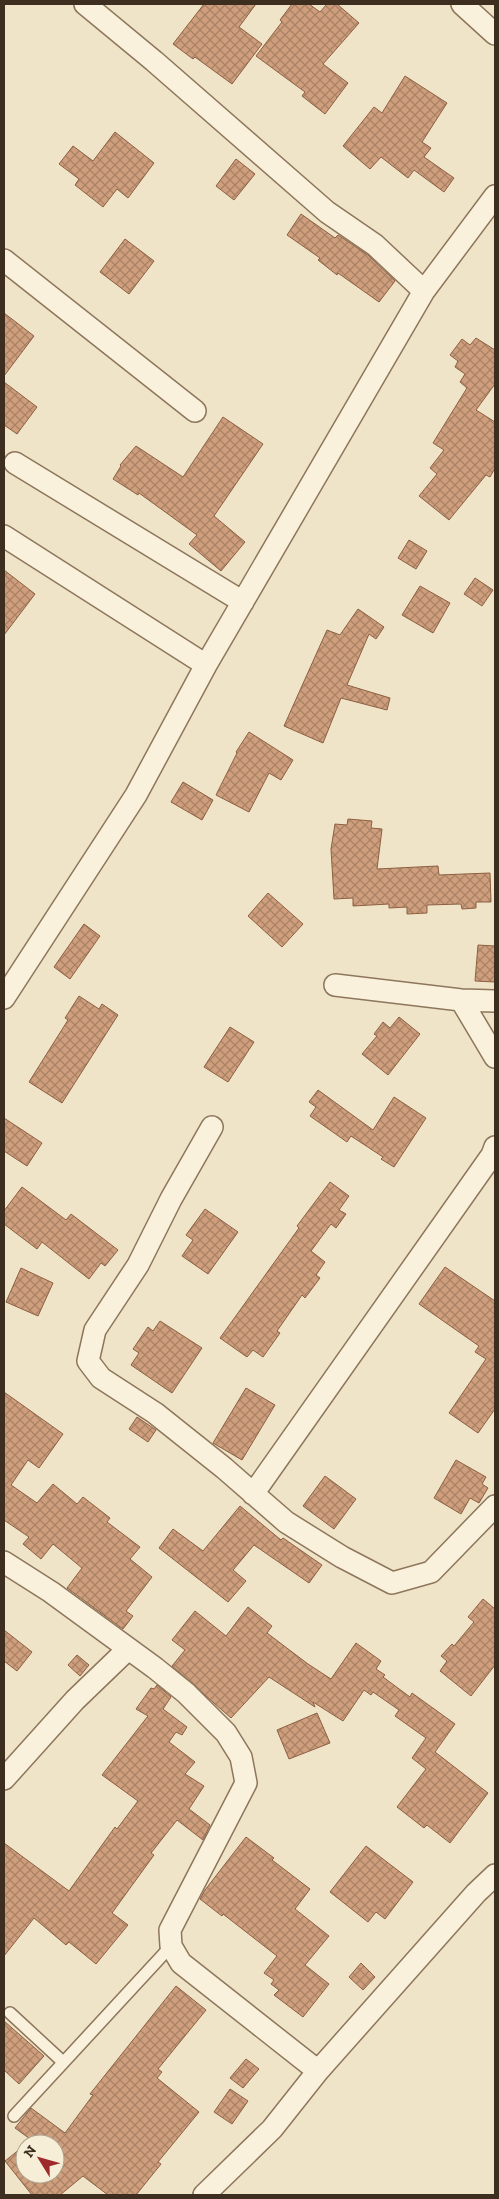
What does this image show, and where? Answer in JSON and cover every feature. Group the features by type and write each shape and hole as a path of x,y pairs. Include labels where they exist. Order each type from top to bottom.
{"street":[{"path":"85,4 154,61 327,212 375,245 424,291"},
{"path":"462,4 495,34"},
{"path":"4,998 136,795 206,665 424,291 495,196"},
{"path":"4,260 195,411"},
{"path":"15,463 243,602"},
{"path":"4,536 206,665"},
{"path":"335,984 461,1000 495,1001"},
{"path":"461,1000 495,1057"},
{"path":"212,1127 171,1199 138,1265 95,1330 88,1361 101,1378 155,1413 294,1527 342,1557 392,1583 431,1572 495,1506"},
{"path":"253,1494 486,1163 495,1147"},
{"path":"4,1562 51,1592 186,1693 226,1733 241,1756 246,1783 170,1930 171,1946 181,1963 318,2071"},
{"path":"4,1779 75,1700 128,1649"},
{"path":"204,2195 272,2129 318,2071 454,1917 495,1875"}],"lane":[{"path":"14,2116 171,1946"},
{"path":"10,2013 63,2062"}],"building":[{"path":"204,4 256,4 239,27 262,44 232,84 195,57 193,59 173,44"},
{"path":"292,4 309,4 320,12 327,4 337,4 359,23 323,64 348,83 325,114 302,96 305,92 256,56 282,22 280,20"},
{"path":"405,76 447,103 422,142 431,148 424,157 454,178 444,192 414,170 408,178 381,157 370,169 343,146 374,107 382,113"},
{"path":"115,132 154,163 128,198 117,189 103,207 75,185 79,179 59,164 73,146 93,161"},
{"path":"236,159 255,174 234,200 216,186"},
{"path":"301,214 335,238 338,235 368,255 395,281 379,302 338,273 337,275 318,260 320,258 287,235"},
{"path":"125,239 154,261 129,294 100,272"},
{"path":"4,313 34,336 4,376"},
{"path":"476,338 495,350 495,384 476,410 495,422 495,468 490,477 486,475 449,520 419,496 437,474 430,468 444,450 433,443 467,388 460,382 465,374 455,367 458,361 450,355 462,339 470,345"},
{"path":"4,382 37,407 17,434 4,425"},
{"path":"223,417 263,444 214,516 245,542 221,571 189,544 197,535 139,493 138,495 113,479 120,465 136,446 183,477"},
{"path":"409,540 427,551 416,569 398,558"},
{"path":"4,570 35,594 4,635"},
{"path":"475,578 493,590 482,606 464,594"},
{"path":"420,586 450,603 433,633 402,615"},
{"path":"358,609 384,627 376,639 369,634 347,685 390,698 387,710 341,698 323,743 284,726 327,630 340,635"},
{"path":"249,732 293,760 281,780 269,773 249,812 216,795 236,752"},
{"path":"183,782 213,800 202,820 171,802"},
{"path":"348,819 372,821 371,828 382,829 377,869 438,866 439,875 490,873 491,902 476,902 476,908 462,909 461,904 427,905 427,913 407,914 407,907 389,908 389,904 353,906 353,898 334,899 331,849 335,824 347,825"},
{"path":"268,893 303,924 282,947 248,916"},
{"path":"84,924 100,936 70,979 54,967"},
{"path":"478,945 495,946 495,982 475,981"},
{"path":"79,996 99,1009 102,1004 118,1015 62,1103 29,1082 68,1020 65,1018"},
{"path":"399,1017 420,1034 388,1075 362,1054 377,1036 374,1034 383,1022 390,1028"},
{"path":"230,1027 254,1042 228,1082 204,1067"},
{"path":"318,1090 373,1130 394,1097 426,1118 394,1167 381,1159 383,1157 351,1136 347,1142 310,1116 316,1107 309,1102"},
{"path":"4,1118 42,1143 27,1166 4,1151"},
{"path":"330,1182 349,1196 339,1210 346,1214 336,1228 331,1224 311,1251 325,1262 316,1275 320,1278 305,1298 302,1295 277,1331 280,1333 263,1357 253,1350 247,1357 220,1338 299,1228 297,1226"},
{"path":"22,1187 66,1220 71,1214 118,1250 105,1266 101,1263 89,1279 42,1242 37,1249 4,1224 4,1211"},
{"path":"205,1209 238,1232 208,1274 182,1256 193,1240 186,1235"},
{"path":"445,1267 495,1301 495,1409 478,1433 449,1413 486,1359 475,1352 479,1346 419,1304"},
{"path":"21,1268 53,1283 38,1316 6,1302"},
{"path":"160,1321 202,1348 172,1393 131,1365 139,1353 133,1349 148,1327 153,1331"},
{"path":"246,1388 275,1405 242,1460 213,1443"},
{"path":"4,1392 63,1434 39,1468 28,1460 11,1485 37,1503 53,1484 77,1504 83,1497 110,1518 107,1522 140,1547 130,1559 152,1577 126,1611 133,1616 123,1629 67,1588 82,1568 53,1544 41,1559 23,1544 29,1537 4,1520"},
{"path":"137,1417 156,1430 148,1442 129,1429"},
{"path":"456,1460 486,1477 482,1484 488,1488 479,1503 470,1498 461,1514 434,1498"},
{"path":"325,1476 356,1499 334,1529 303,1506"},
{"path":"240,1506 281,1540 283,1538 322,1565 309,1583 254,1545 233,1570 246,1581 228,1602 159,1548 173,1529 203,1551"},
{"path":"483,1599 495,1609 495,1665 471,1696 440,1671 447,1661 441,1656 452,1644 454,1646 474,1622 468,1617"},
{"path":"248,1607 272,1626 267,1633 331,1679 356,1643 381,1661 376,1669 385,1675 383,1677 410,1697 412,1693 455,1724 435,1752 488,1793 450,1843 427,1825 424,1828 397,1807 426,1769 412,1758 426,1738 395,1716 399,1710 373,1692 371,1695 364,1690 343,1721 313,1702 315,1707 269,1677 231,1718 172,1666 185,1650 172,1640 195,1611 226,1636"},
{"path":"4,1630 32,1652 17,1671 4,1661"},
{"path":"77,1655 89,1665 80,1676 68,1665"},
{"path":"157,1685 171,1697 163,1709 187,1727 182,1735 176,1732 169,1742 195,1762 185,1774 204,1786 189,1809 210,1825 203,1840 177,1820 151,1853 154,1855 112,1913 128,1925 96,1964 69,1942 66,1945 34,1918 4,1956 4,1843 69,1891 115,1827 117,1829 138,1801 102,1775 148,1716 136,1709 151,1688 154,1689"},
{"path":"317,1713 330,1743 289,1759 277,1730"},
{"path":"246,1837 310,1889 295,1909 329,1936 305,1965 329,1984 303,2017 274,1995 279,1990 271,1984 274,1980 264,1973 277,1956 223,1914 222,1916 200,1899"},
{"path":"366,1846 413,1882 385,1919 376,1912 368,1922 330,1892"},
{"path":"361,1963 375,1977 363,1990 349,1977"},
{"path":"176,1986 206,2010 158,2069 162,2072 157,2078 199,2112 158,2162 161,2164 136,2195 108,2195 83,2176 60,2195 32,2195 23,2184 65,2184 65,2134 23,2134 15,2128 31,2108 65,2133 93,2095 90,2094"},
{"path":"4,2021 44,2056 19,2084 4,2070"},
{"path":"246,2059 259,2069 243,2088 230,2078"},
{"path":"230,2089 248,2101 232,2124 214,2112"},
{"path":"15,2153 15,2174 5,2161"}]}
